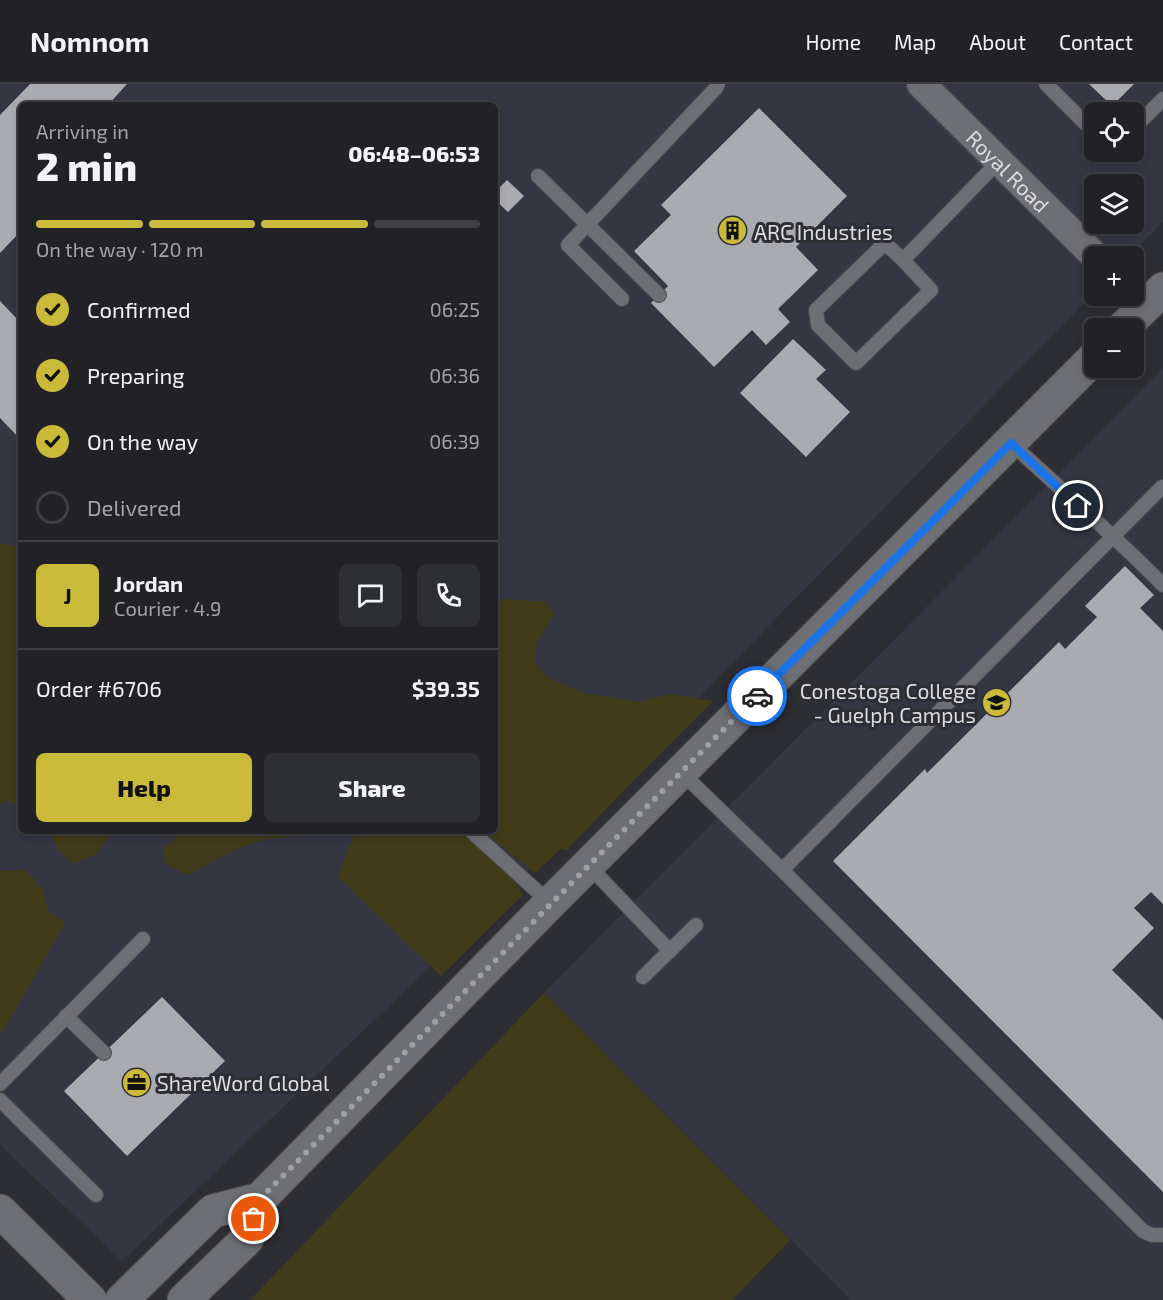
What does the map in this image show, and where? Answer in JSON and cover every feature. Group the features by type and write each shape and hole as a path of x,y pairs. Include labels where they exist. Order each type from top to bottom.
{"main road":[{"path":"184,1300 247,1239 260,1199 550,903 1084,368"},
{"path":"122,1300 213,1211 260,1199"},
{"path":"0,1211 90,1300"}],"street":[{"name":"Royal Road","path":"927,86 999,162 1085,246"}],"lane":[{"path":"622,299 568,245 718,84"},
{"path":"1046,84 1084,122"},
{"path":"1144,118 1163,99"},
{"path":"903,260 999,162"},
{"path":"538,176 658,295"},
{"path":"885,243 903,260 931,290 855,363 818,325 816,310 885,243"},
{"path":"1011,443 1163,585"},
{"path":"782,870 1162,487"},
{"path":"681,772 1143,1231 1152,1235 1163,1235"},
{"path":"474,834 550,903"},
{"path":"588,865 670,951"},
{"path":"643,977 696,925"},
{"path":"0,1084 143,939"},
{"path":"66,1016 104,1053"},
{"path":"0,1100 96,1195"}],"shaded area":[{"path":"0,84 1163,84 1163,222 1139,246 1084,246 1084,303 511,890 122,1261 0,1145"},
{"name":"Conestoga College - Guelph Campus","path":"1163,368 1163,1300 851,1300 544,993"},
{"path":"0,543 18,546 18,805 7,801 0,805"},
{"path":"506,599 546,602 554,614 538,640 534,662 547,677 583,693 638,702 669,694 713,701 566,851 562,848 535,873 487,834 498,834 498,601"},
{"path":"51,834 112,834 95,855 73,864 57,849"},
{"path":"179,834 298,834 254,843 187,875 165,863 164,848"},
{"path":"349,834 466,834 509,872 523,895 441,976 338,877 353,836"},
{"path":"26,870 43,890 48,911 65,923 0,1033 0,871"},
{"path":"544,993 790,1240 732,1300 250,1300"}],"building":[{"path":"30,84 127,84 111,102 18,102 18,234 0,253 0,115"},
{"path":"1089,84 1134,84 1116,102 1108,102"},
{"name":"ARC Industries","path":"759,108 847,196 796,247 818,270 778,309 790,322 766,345 752,330 714,367 651,303 668,286 634,251 671,215 661,205"},
{"path":"507,180 524,196 508,212 498,203 498,189"},
{"path":"0,301 18,320 18,437 0,418"},
{"path":"793,339 826,370 816,379 850,412 806,457 740,393"},
{"path":"1125,566 1154,595 1140,608 1163,631 1163,904 1151,892 1134,908 1154,928 1112,970 1163,1020 1163,1192 833,861 925,769 927,773 1059,642 1065,649 1097,617 1085,606"},
{"path":"162,997 225,1061 127,1156 64,1091"}],"way so far":[{"path":"254,1219 260,1199 757,696"}],"place":[{"name":"ARC Industries","path":"733,231"},
{"name":"Conestoga College - Guelph Campus","path":"997,702"},
{"name":"ShareWord Global","path":"136,1082"}],"route":[{"path":"757,696 1011,443 1078,506"}]}
